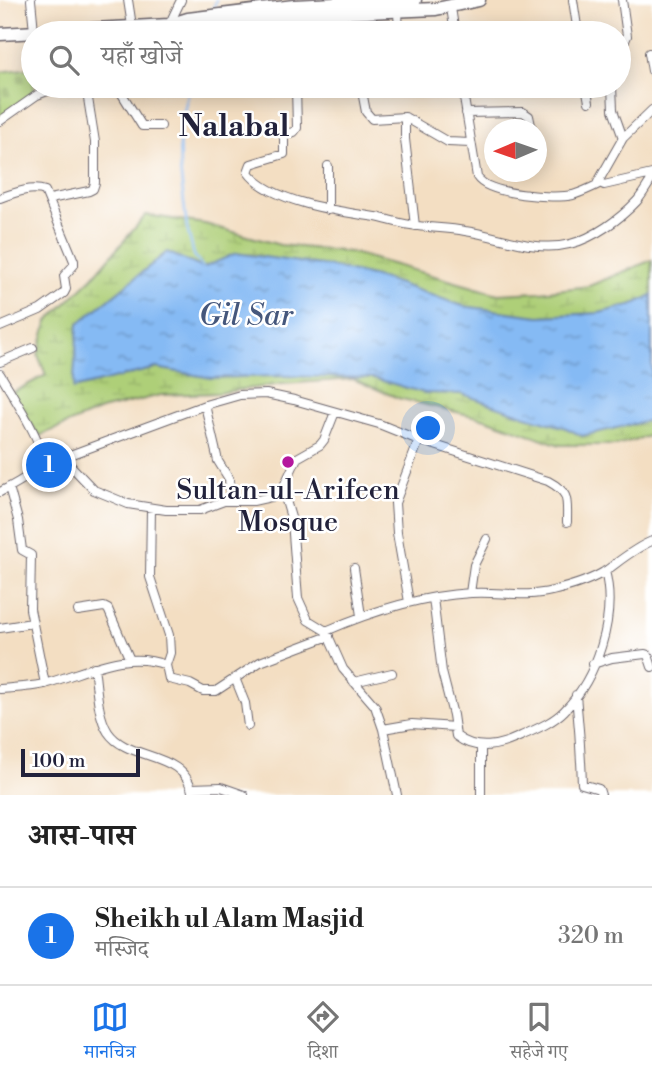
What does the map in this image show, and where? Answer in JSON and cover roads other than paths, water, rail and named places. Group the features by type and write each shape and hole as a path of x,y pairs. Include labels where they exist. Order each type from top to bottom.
{"highway":[{"path":"362,8 415,0"},
{"path":"203,21 296,10 362,8 398,11 451,8 479,0"},
{"path":"0,34 21,32"}],"street":[{"path":"31,0 33,21"},
{"path":"128,0 131,21"},
{"path":"180,21 181,0"},
{"path":"573,0 576,21"},
{"path":"622,0 625,21"},
{"path":"451,8 453,21"},
{"path":"296,10 297,21"},
{"path":"398,11 398,21"},
{"path":"649,53 652,71"},
{"path":"0,121 34,98"},
{"path":"50,199 93,189 95,142 88,98"},
{"path":"124,98 142,126 160,126"},
{"path":"296,98 297,128 294,132 284,134 284,155 251,164 248,172 264,187 328,210 415,226 464,230 529,245 559,246 594,234 630,207 644,193 652,176"},
{"path":"363,98 366,112 372,119 405,117 448,142 470,143"},
{"path":"464,98 477,177 484,185 513,192 559,197 573,195 599,184 652,176"},
{"path":"588,98 589,102"},
{"path":"612,98 622,138"},
{"path":"599,184 598,178 622,138 652,110"},
{"path":"466,113 523,112 530,119"},
{"path":"405,117 415,226"},
{"path":"328,166 328,210"},
{"path":"0,198 36,189 46,191 74,261 74,265 64,276 66,289 40,310 0,327"},
{"path":"0,362 33,348"},
{"path":"0,374 41,448 41,461 30,474 0,492"},
{"path":"62,458 205,405 240,395 266,394 379,425 548,481 558,486 566,495 567,522"},
{"path":"205,405 218,461 229,479 231,501"},
{"path":"335,412 320,445 297,458 284,486 292,521 298,598 308,620 327,634 343,669 375,706 383,729 397,795"},
{"path":"37,440 62,458 101,495 128,504 200,510 231,501 253,501 284,494"},
{"path":"409,602 397,533 395,503 419,440"},
{"path":"9,487 19,520 22,550 30,555 29,594 32,623 44,684"},
{"path":"151,508 150,577 169,635 170,653 166,665 169,680 190,684 203,691 216,691 249,668 361,616 409,602 470,593 534,594 561,589 604,571 624,556 652,541"},
{"path":"470,593 474,565 487,539"},
{"path":"354,568 361,616"},
{"path":"433,598 442,672 456,736 491,747 505,744 550,722 564,711 576,695 593,664 609,615 609,588 604,571"},
{"path":"78,611 104,607 108,609 130,660"},
{"path":"0,628 32,623"},
{"path":"593,664 645,654 648,655 652,667"},
{"path":"0,689 44,684 94,667 130,660 152,660 166,665"},
{"path":"94,667 108,732 126,746 173,766 187,779 193,792 221,788 244,795"},
{"path":"354,682 392,673"},
{"path":"235,678 245,703 248,726"},
{"path":"576,695 582,784 599,789 601,795"},
{"path":"383,729 412,724 455,727"},
{"path":"481,746 481,795"}],"water":[{"name":"Gil Sar","path":"167,252 203,268 236,253 328,266 385,279 463,306 539,316 599,313 634,304 652,295 652,420 582,436 566,428 462,394 424,393 373,378 211,378 156,368 73,389 78,324"}],"waterway":[{"path":"213,10 216,0"},
{"path":"187,98 179,134 180,169 187,228 194,255 203,268"}],"place":[{"name":"Sultan-ul-Arifeen Mosque","path":"288,462"},
{"name":"Sheikh ul Alam Masjid","path":"49,465"}],"district":[{"name":"Nalabal","path":"234,127"}]}
